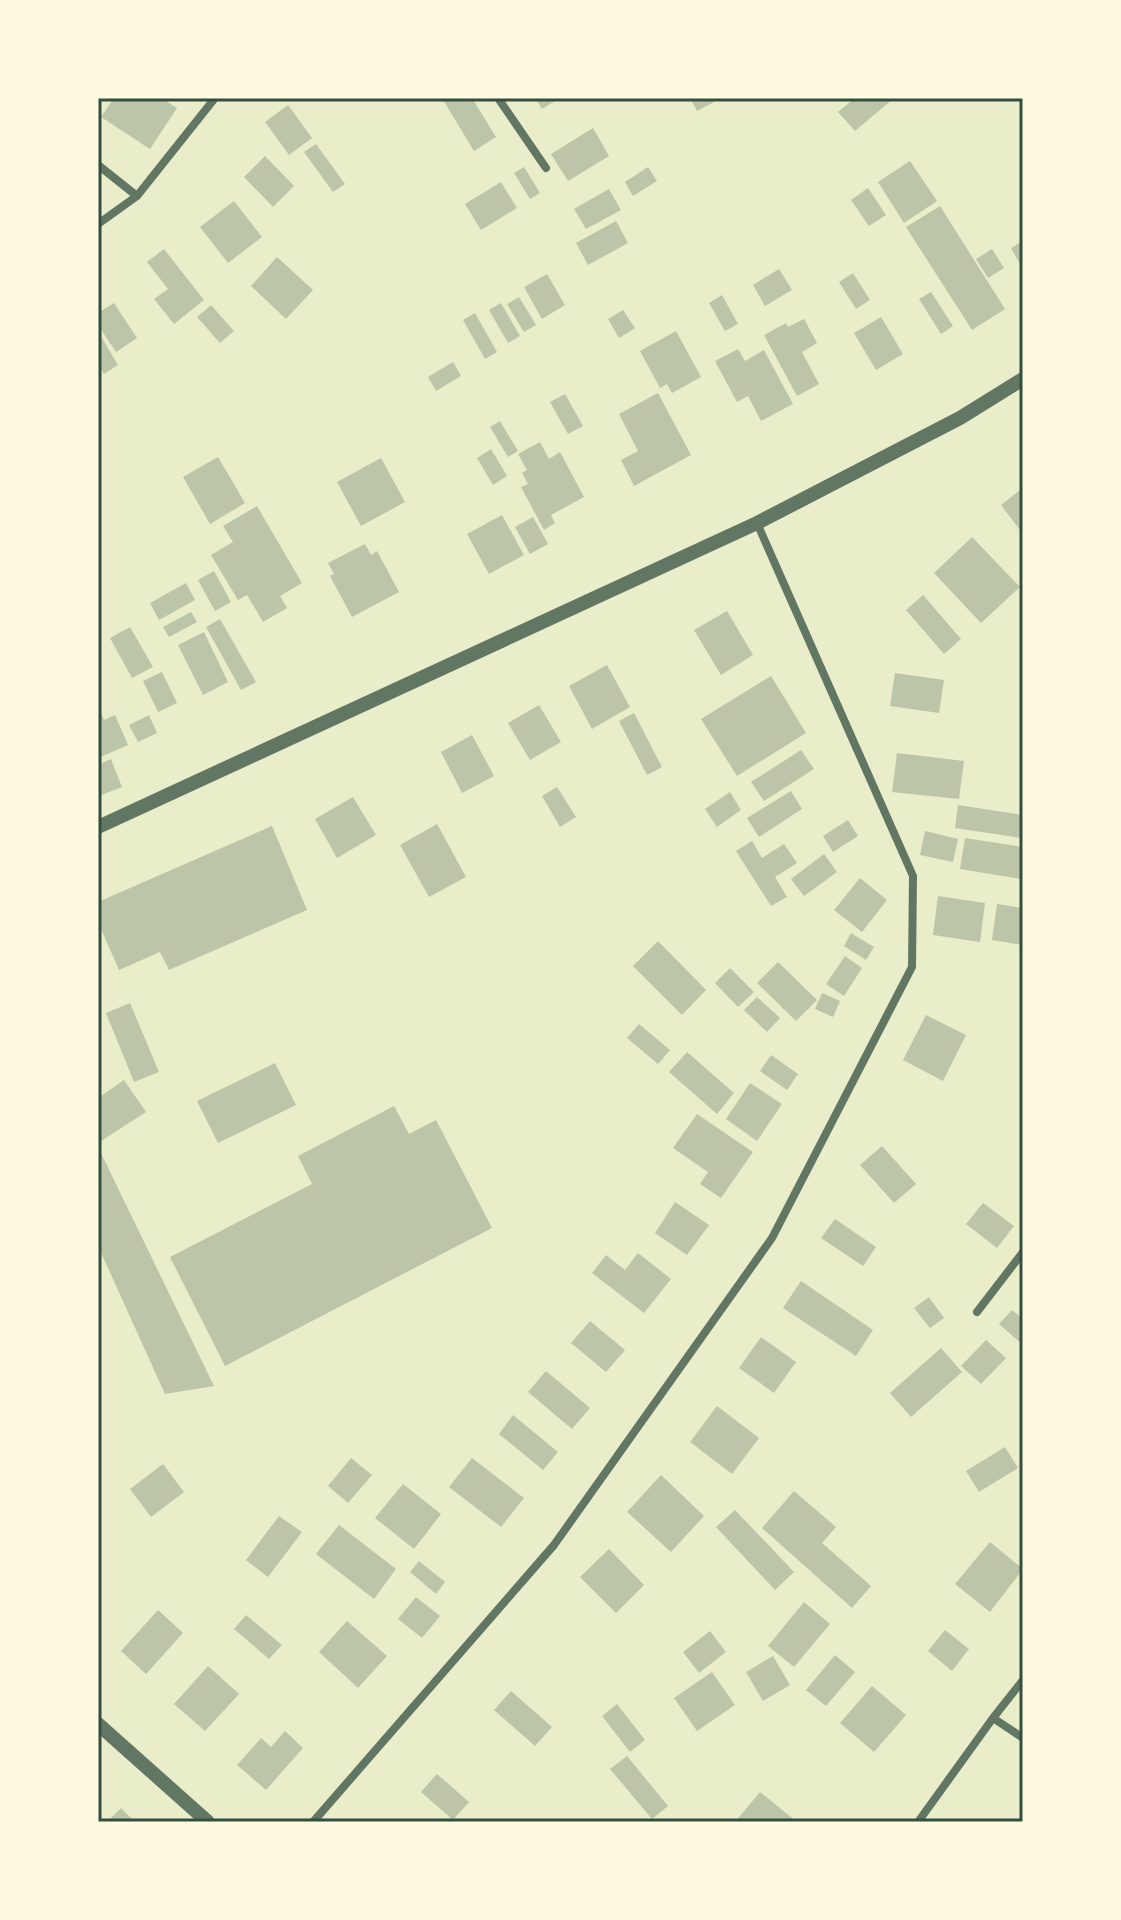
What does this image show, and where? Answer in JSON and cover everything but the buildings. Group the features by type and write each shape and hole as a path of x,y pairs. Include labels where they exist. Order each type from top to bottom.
{"street":[{"path":"98,224 137,196 215,98"},
{"path":"498,98 546,168"},
{"path":"98,165 137,196"},
{"path":"98,827 757,523 960,418 1023,379"},
{"path":"313,1822 554,1545 772,1238 912,967 913,876 757,523"},
{"path":"977,1312 1023,1252"},
{"path":"918,1822 1023,1680"},
{"path":"993,1718 1023,1738"},
{"path":"98,1724 208,1822"}]}
